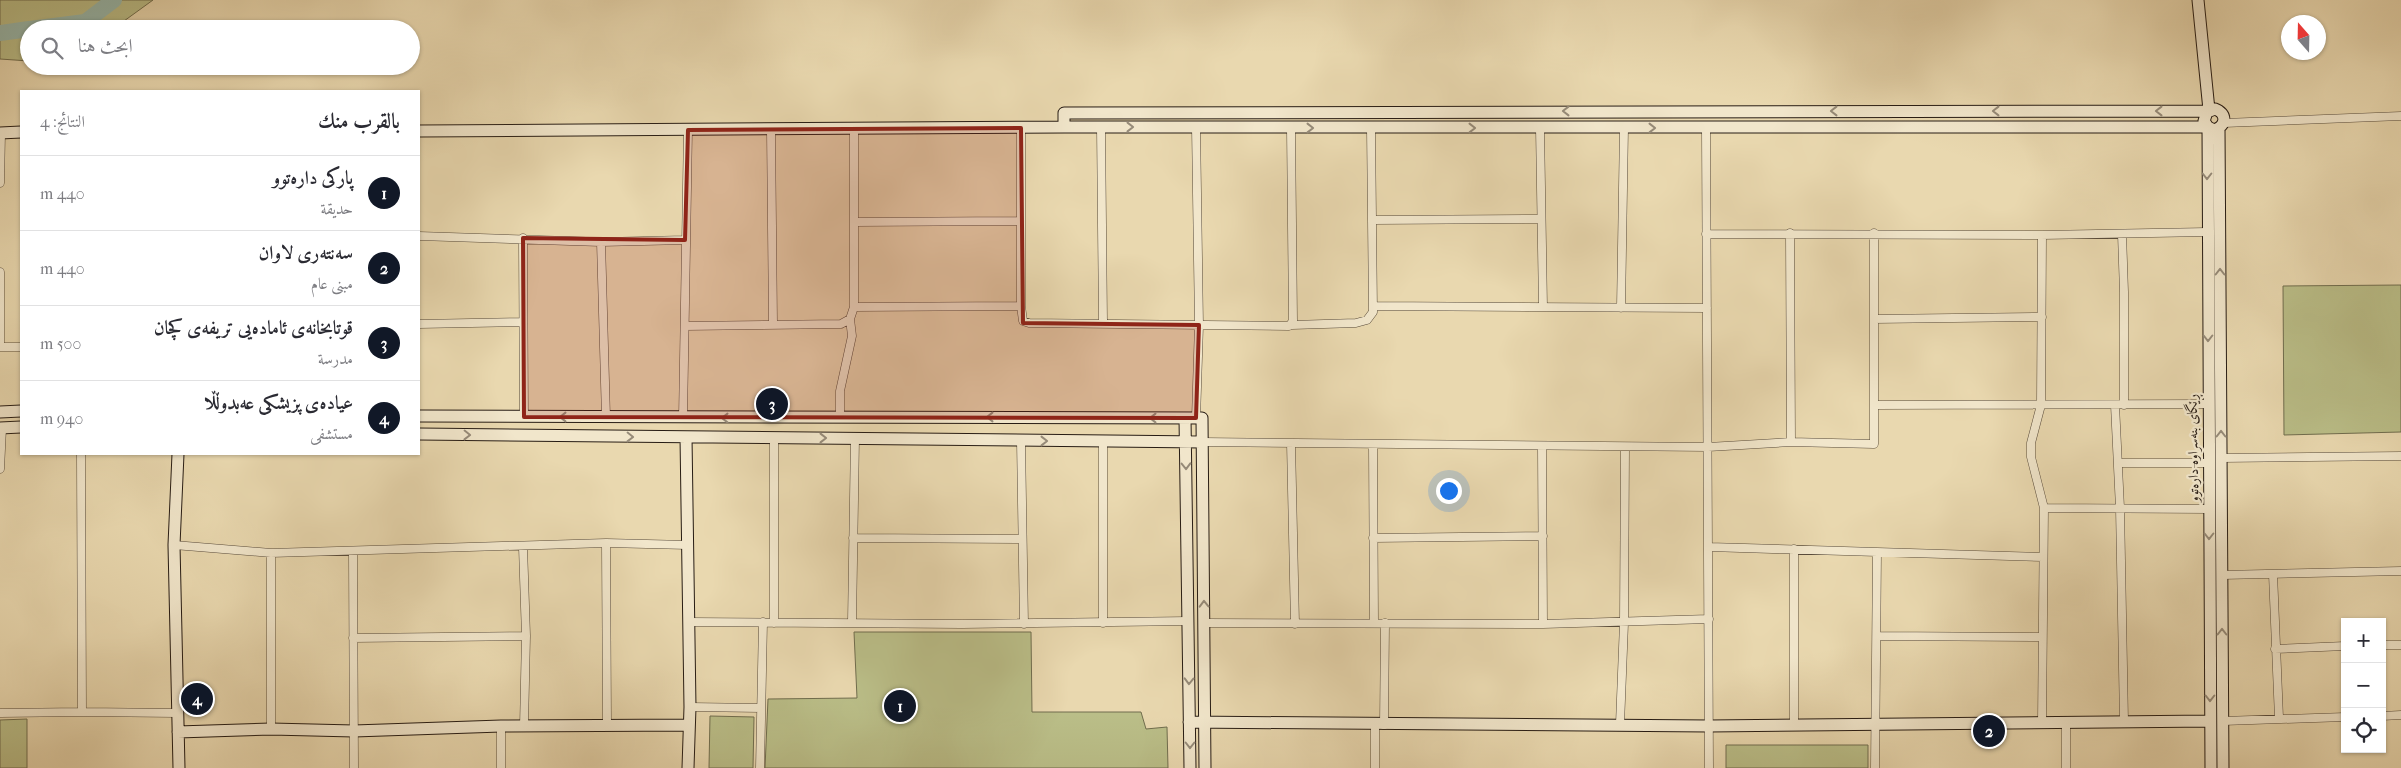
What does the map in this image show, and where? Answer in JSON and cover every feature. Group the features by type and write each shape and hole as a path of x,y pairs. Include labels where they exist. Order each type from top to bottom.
{"street":[{"path":"2198,0 2208,111 2204,121 2217,126"},
{"path":"1064,127 1064,113 2208,111 2215,109 2221,111 2224,117 2217,126"},
{"path":"1587,128 1588,111"},
{"path":"420,131 1064,127 1706,128 2217,126 2401,116"},
{"name":"ڕێگای بنەسراوە-دارەتوو","path":"2211,768 2207,232 2217,126"},
{"name":"ڕێگای بنەسراوە-دارەتوو","path":"2217,126 2224,768"},
{"path":"1101,127 1103,323"},
{"path":"1021,128 1020,221 1021,306 1023,321 1029,323 1199,325 1292,325 1362,322 1370,316 1375,306 1371,128"},
{"path":"1190,768 1186,442 1194,418 1199,325 1196,128"},
{"path":"1291,128 1292,325"},
{"path":"1540,128 1543,307"},
{"path":"1621,308 1624,128"},
{"path":"1706,128 1709,768"},
{"path":"840,417 840,391 852,336 850,319 854,307 854,129"},
{"path":"683,418 688,130"},
{"path":"771,130 773,324"},
{"path":"0,183 0,133 20,132"},
{"path":"1373,220 1541,219"},
{"path":"854,222 1020,221"},
{"path":"1706,234 2122,234 2207,232"},
{"path":"1790,233 1791,442"},
{"path":"420,434 1021,441 1103,440 1542,447 1708,447 1791,442 1874,444 1874,233"},
{"path":"2042,234 2041,405 2032,443 2031,458 2044,508 2042,723"},
{"path":"2122,234 2124,405"},
{"path":"420,236 602,242 685,240"},
{"path":"523,238 524,417"},
{"path":"602,242 606,417"},
{"path":"0,272 0,347 20,347"},
{"path":"854,307 1021,306"},
{"path":"1375,306 1707,308"},
{"path":"1874,319 2042,318"},
{"path":"685,326 841,324 850,319"},
{"path":"420,324 524,322"},
{"path":"1874,405 2208,404"},
{"path":"2114,405 2120,508 2124,721"},
{"path":"0,412 20,412"},
{"path":"420,416 1194,418"},
{"path":"852,622 855,417"},
{"path":"1194,418 1202,442 1205,768"},
{"path":"0,469 1,428 20,427"},
{"path":"686,437 690,708 688,768"},
{"path":"774,438 774,623"},
{"path":"1103,440 1103,623"},
{"path":"1021,441 1024,624"},
{"path":"1291,443 1295,624"},
{"path":"1373,445 1374,623"},
{"path":"1542,447 1543,624"},
{"path":"1620,724 1624,623 1625,447"},
{"path":"81,455 82,712"},
{"path":"178,455 174,546 179,768"},
{"path":"2221,458 2401,456"},
{"path":"2118,463 2208,463"},
{"path":"2208,478 2221,478"},
{"path":"2044,508 2209,509"},
{"path":"1373,538 1543,536"},
{"path":"852,538 1022,538"},
{"path":"174,546 271,553 606,543 688,545"},
{"path":"606,543 607,725"},
{"path":"523,546 526,636 524,726"},
{"path":"1709,546 2043,557"},
{"path":"1794,549 1794,725"},
{"path":"353,552 354,768"},
{"path":"1876,768 1877,552"},
{"path":"271,553 271,729"},
{"path":"2222,575 2401,572"},
{"path":"2273,574 2279,718"},
{"path":"1204,623 1543,624 1708,619"},
{"path":"689,622 1024,624 1189,622"},
{"path":"760,768 763,622"},
{"path":"1375,768 1380,725 1385,623"},
{"path":"353,638 526,636"},
{"path":"1877,636 2042,637"},
{"path":"2386,645 2401,645"},
{"path":"2275,649 2341,646"},
{"path":"1190,662 1203,662"},
{"path":"690,708 761,708"},
{"path":"0,713 177,713"},
{"path":"2386,716 2401,715"},
{"path":"2223,721 2341,717"},
{"path":"1190,722 1380,725 1620,724 1709,726 2210,721"},
{"path":"2066,722 2066,768"},
{"path":"178,732 271,729 354,731 500,726 689,725"},
{"path":"500,726 500,768"}],"highlighted area":[{"path":"1021,128 1023,323 1199,325 1196,418 524,417 523,238 685,240 688,130"}],"green space":[{"path":"0,0 153,0 125,20 20,20 20,60 0,59"},
{"path":"2401,285 2401,432 2284,435 2283,286"},
{"path":"854,632 1031,632 1032,712 1141,712 1146,729 1167,727 1168,768 765,768 768,699 857,698"},
{"path":"710,716 754,717 753,768 709,768"},
{"path":"27,719 27,768 0,768 0,720"},
{"path":"1726,745 1868,745 1868,768 1726,768"}],"waterway":[{"path":"88,20 114,0"},
{"path":"0,33 20,30"}],"place":[{"name":"قوتابخانەی ئامادەیی تریفەی کچان","path":"772,404"},
{"name":"عیادەی پزیشکی عەبدوڵڵا","path":"197,699"},
{"name":"پارکی دارەتوو","path":"900,706"},
{"name":"سەنتەری لاوان","path":"1989,731"}]}
